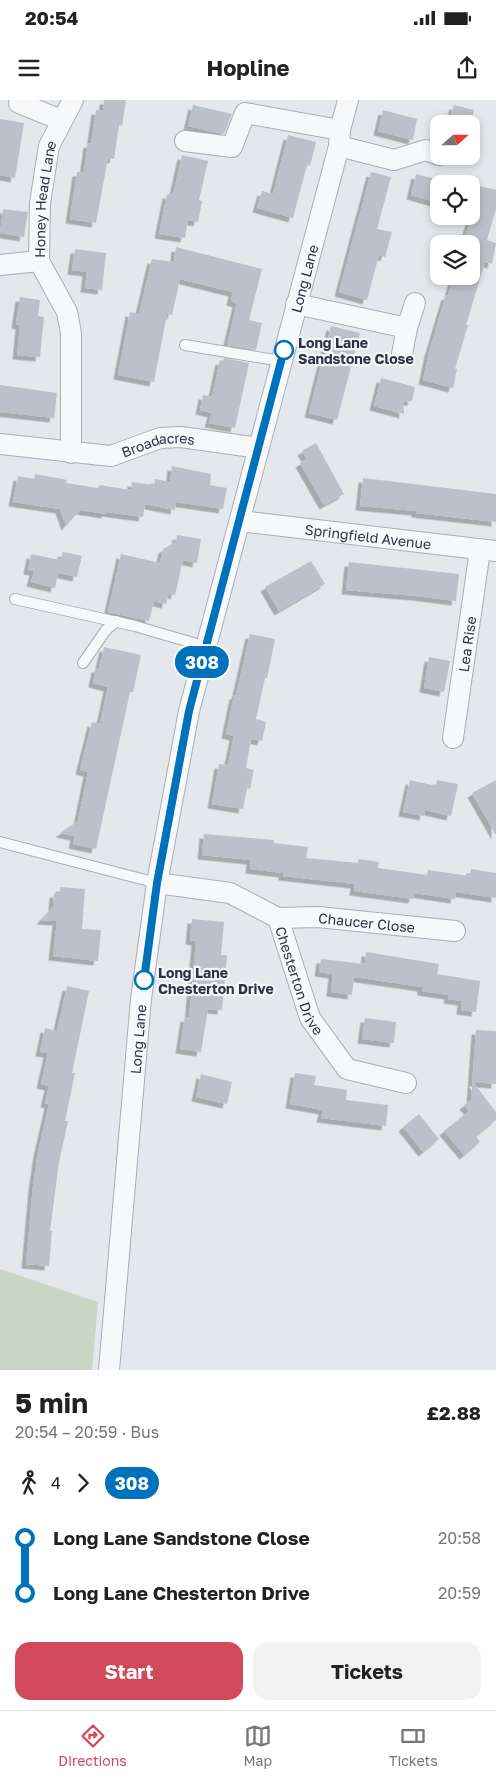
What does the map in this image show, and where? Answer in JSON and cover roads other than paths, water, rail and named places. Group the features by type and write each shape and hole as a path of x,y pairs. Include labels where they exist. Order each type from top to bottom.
{"street":[{"name":"Honey Head Lane","path":"71,452 70,333 67,312 40,261 40,203 49,146 73,100"},
{"name":"Long Lane","path":"109,1370 142,999 157,883 189,711 240,521 348,100"},
{"name":"Honey Head Lane","path":"15,101 61,120"},
{"path":"186,141 232,147 245,113 339,138 394,160 426,150 430,151"},
{"path":"0,266 40,261"},
{"path":"402,354 414,303"},
{"path":"296,304 407,328"},
{"name":"Broadacres","path":"0,444 111,456 160,438 180,437 258,448"},
{"name":"Springfield Avenue","path":"240,521 488,551"},
{"name":"Lea Rise","path":"453,738 488,551"},
{"name":"Chesterton Drive","path":"157,883 230,893 278,918 310,1018 347,1069 406,1083"},
{"name":"Chaucer Close","path":"278,918 318,917 455,931"}],"lane":[{"path":"185,345 281,361"},
{"path":"15,599 116,621 207,646"},
{"path":"83,663 106,630 116,621"},
{"path":"0,842 157,883"}],"place":[{"name":"Long Lane Sandstone Close","path":"284,350"},
{"name":"Long Lane Chesterton Drive","path":"144,980"}]}
